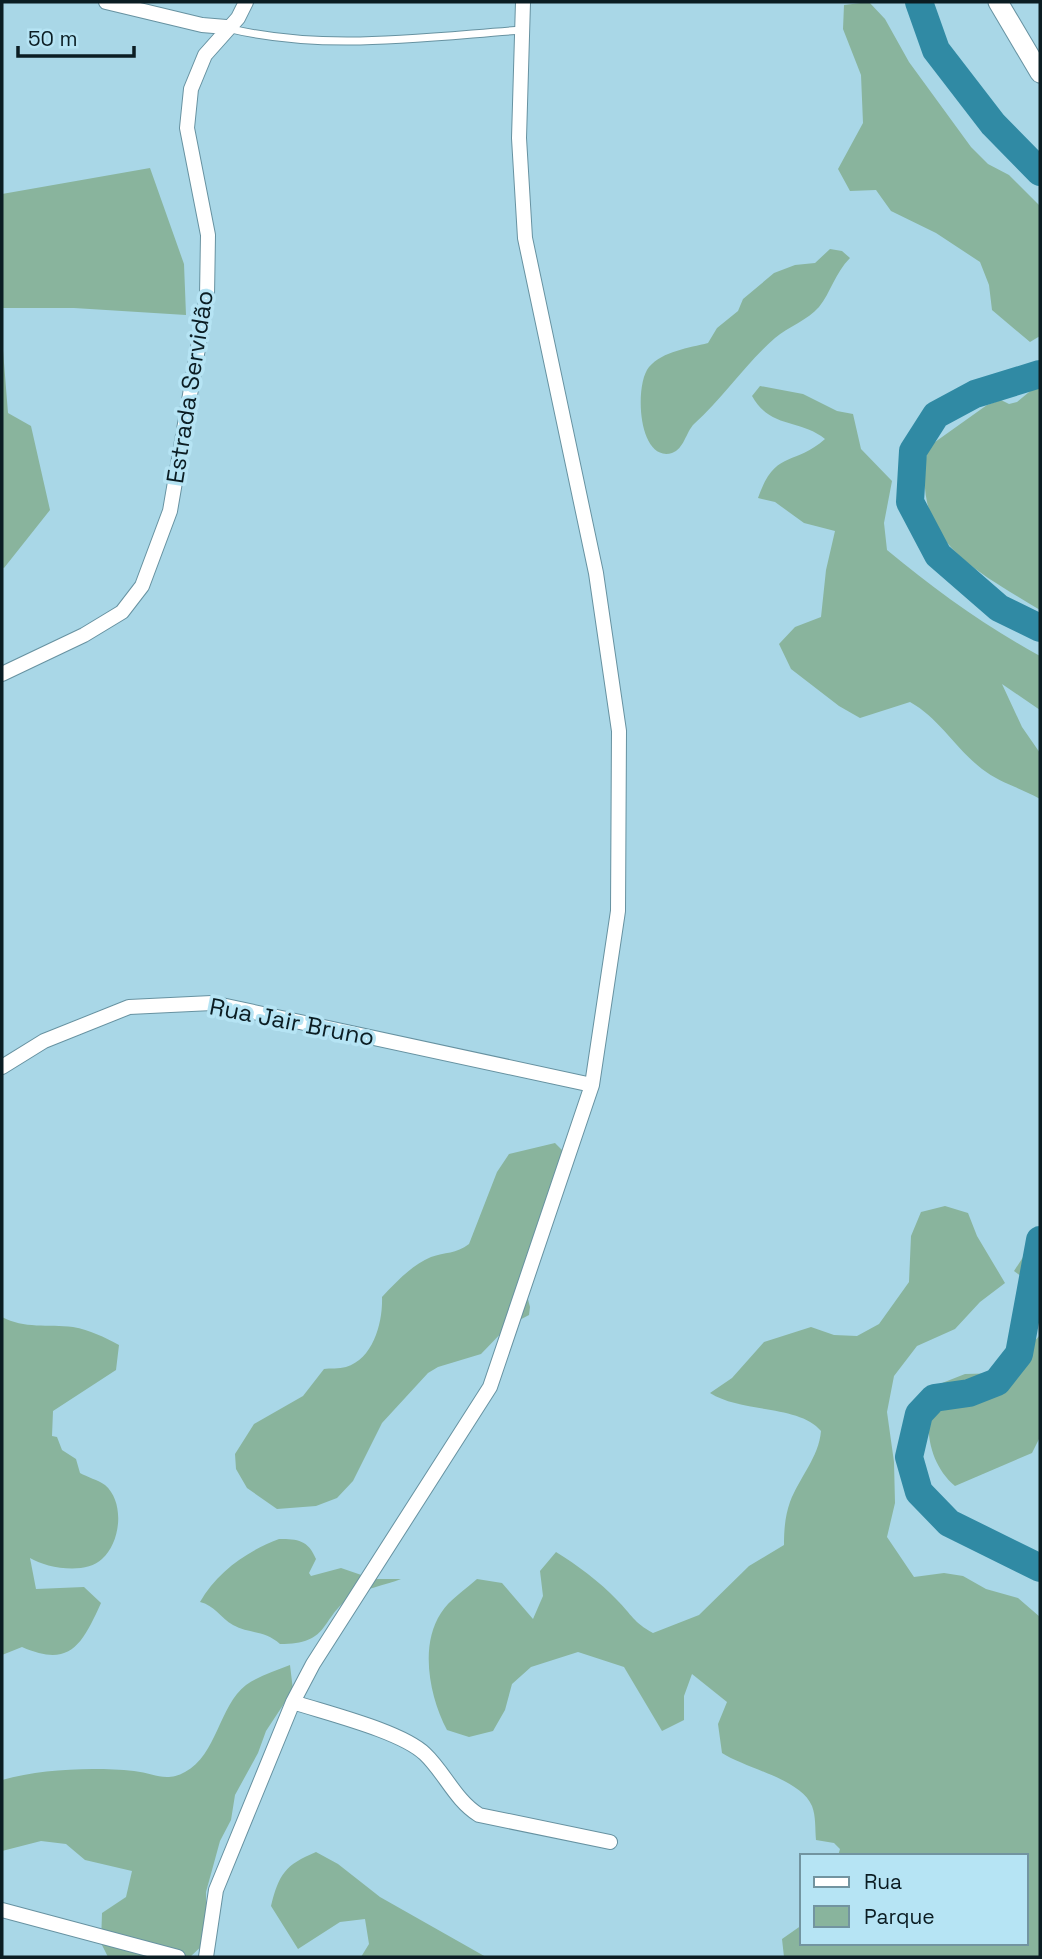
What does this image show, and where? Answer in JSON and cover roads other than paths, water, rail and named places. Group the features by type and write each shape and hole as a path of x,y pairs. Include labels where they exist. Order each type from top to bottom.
{"main road":[{"path":"998,2 1040,73"}],"street":[{"path":"106,2 226,27"},
{"name":"Estrada Servidão","path":"2,674 84,635 122,612 142,586 170,511 207,296 208,235 187,128 191,89 205,55 226,27 238,18 246,2"},
{"path":"206,1957 216,1890 293,1702 313,1664 489,1387 592,1085 618,911 620,732 596,573 525,238 519,138 523,2"},
{"name":"Rua Jair Bruno","path":"2,1067 44,1041 129,1007 212,1003 592,1085"},
{"path":"293,1702 406,1741 425,1754 467,1808 480,1815 610,1842"},
{"path":"2,1910 178,1957"}],"lane":[{"path":"226,27 264,37 349,43 522,30"}],"waterway":[{"path":"919,2 936,50 993,124 1040,172"},
{"path":"1040,374 975,394 936,415 913,451 910,502 938,555 999,608 1040,628"},
{"path":"1040,1240 1019,1354 997,1382 969,1393 934,1398 919,1414 909,1457 919,1492 949,1523 1040,1568"}]}
